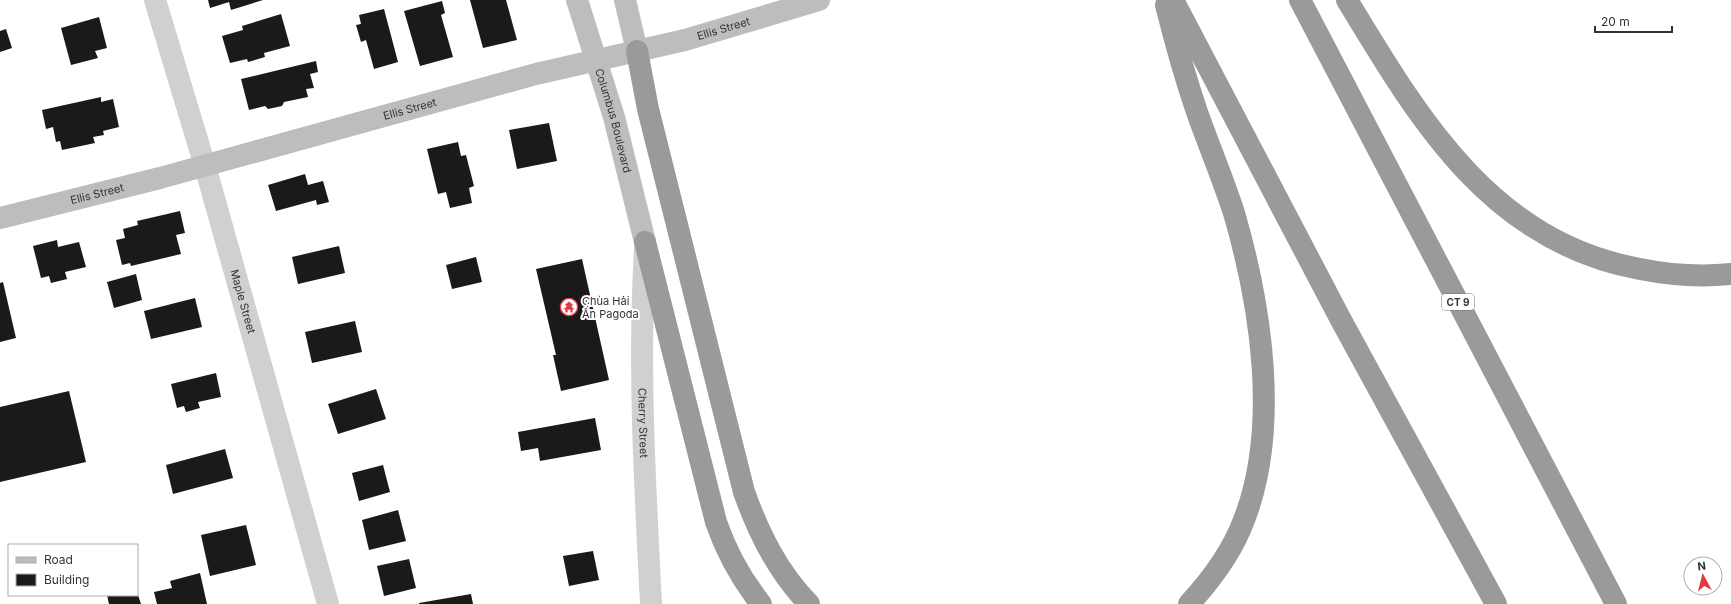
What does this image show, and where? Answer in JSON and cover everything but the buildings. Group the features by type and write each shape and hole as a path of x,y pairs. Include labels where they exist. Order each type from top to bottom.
{"highway":[{"path":"1165,0 1197,111 1222,178 1239,230 1256,307 1263,392 1258,466 1248,509 1228,552 1216,572 1189,604"},
{"path":"1173,0 1341,320 1496,604"},
{"name":"CT 9","path":"1300,0 1616,604"},
{"path":"1347,0 1392,74 1431,130 1467,172 1494,198 1520,218 1561,243 1583,253 1618,264 1657,272 1685,275 1731,274"},
{"path":"637,51 648,109 744,492 760,534 772,556 790,582 809,604"},
{"path":"645,242 716,522 731,556 761,604"}],"street":[{"name":"Maple Street","path":"155,0 205,166 328,604"},
{"name":"Columbus Boulevard","path":"577,0 614,117 645,242"},
{"path":"625,0 637,51"},
{"name":"Ellis Street","path":"0,218 205,166 536,74 714,32 819,0"},
{"name":"Cherry Street","path":"645,242 641,332 641,406 651,604"}],"place":[{"name":"Chùa Hải Ấn Pagoda","path":"569,307"}]}
